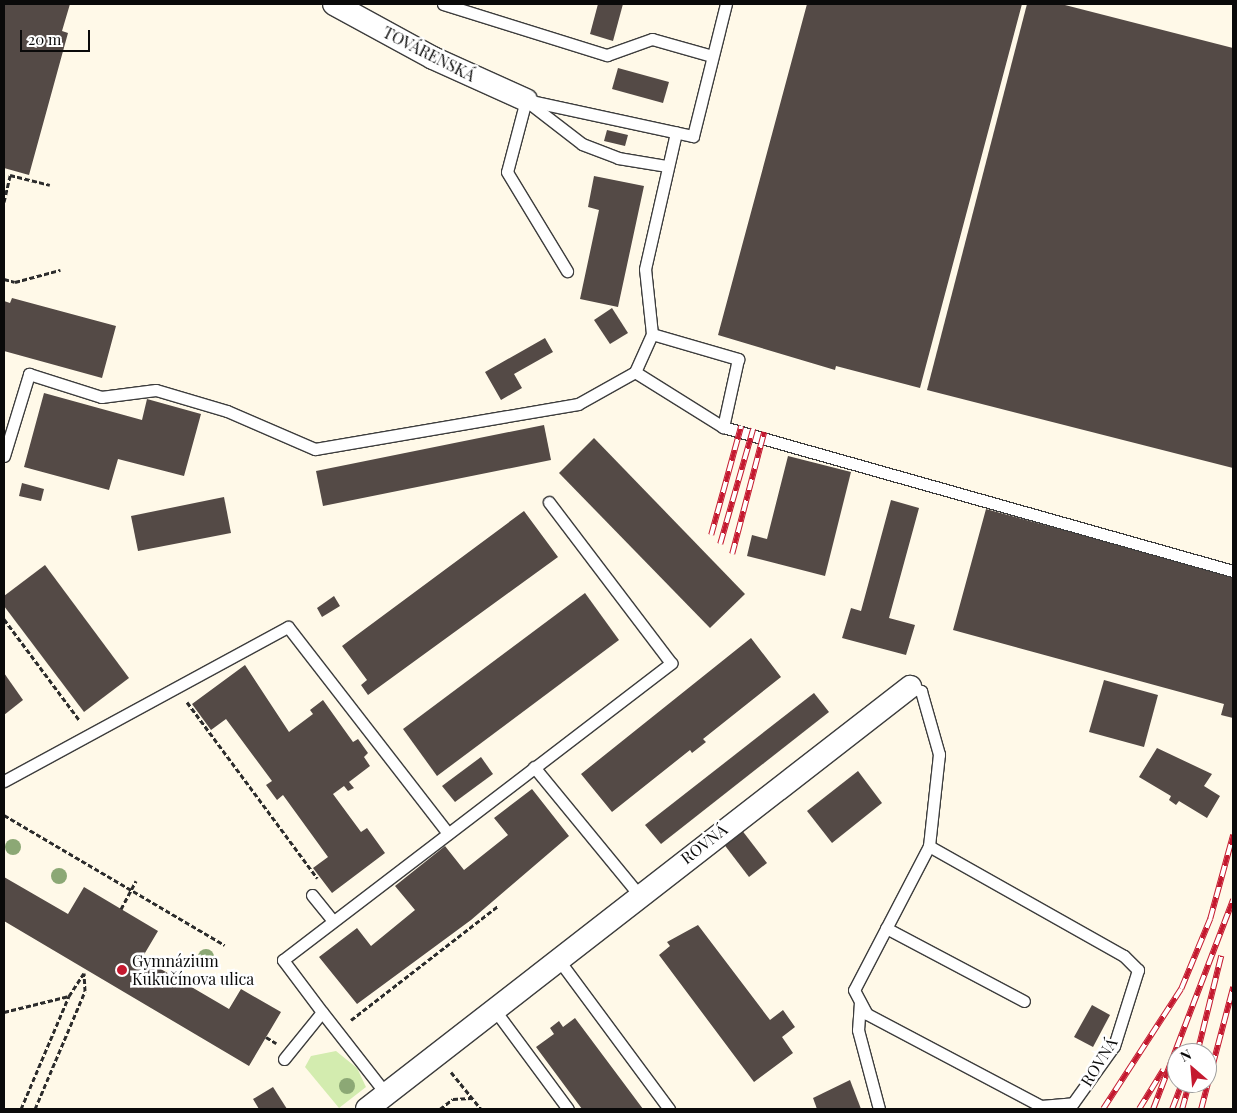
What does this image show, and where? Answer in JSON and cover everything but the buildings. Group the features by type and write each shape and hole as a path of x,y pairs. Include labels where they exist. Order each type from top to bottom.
{"street":[{"name":"TOVÁRENSKÁ","path":"334,4 433,58 526,100"},
{"name":"ROVNÁ","path":"374,1105 639,895 910,687"}],"lane":[{"path":"443,4 607,54 652,39 712,56"},
{"path":"526,100 694,136 726,4"},
{"path":"526,100 582,144 618,158 667,166"},
{"path":"526,100 507,172 568,271"},
{"path":"4,456 29,374 101,397 156,390 227,411 315,449 578,404 635,372 652,334 645,269 676,132"},
{"path":"652,334 738,359 723,426"},
{"path":"635,372 723,426 1233,571"},
{"path":"374,1105 322,1012 283,960 671,663 549,502"},
{"path":"4,781 288,627 448,833"},
{"name":"ROVNÁ","path":"910,687 921,691 940,754 929,846 854,990 867,1014 1041,1106 1072,1103 1114,1046 1138,970 1124,956 929,846"},
{"path":"534,767 639,895"},
{"path":"312,895 333,921"},
{"path":"886,928 1024,1001"},
{"path":"558,959 669,1109"},
{"path":"860,1002 858,1030 879,1109"},
{"path":"494,1009 568,1109"},
{"path":"284,1058 322,1012"}],"path":[{"path":"4,202 10,175 50,185"},
{"path":"4,179 9,180"},
{"path":"4,279 15,282 60,270"},
{"path":"4,619 82,724 91,719"},
{"path":"187,702 321,883"},
{"path":"4,815 225,945"},
{"path":"122,909 136,881"},
{"path":"346,1014 352,1022 499,905"},
{"path":"21,1109 69,996 84,972 85,991 35,1109"},
{"path":"4,1012 69,996"},
{"path":"437,1054 481,1109"},
{"path":"440,1109 453,1099 472,1098"}],"green space":[{"path":"336,1051 357,1068 366,1087 339,1108 305,1067 311,1056"}],"railway":[{"path":"711,535 741,426"},
{"path":"720,544 753,429"},
{"path":"732,554 764,432"},
{"path":"1103,1109 1181,989 1210,919 1233,835"},
{"path":"1153,1109 1233,900"},
{"path":"1199,1043 1221,956"},
{"path":"1201,1109 1233,987"},
{"path":"1139,1109 1163,1070"},
{"path":"1172,1109 1178,1093"},
{"path":"1182,1109 1186,1093"}],"place":[{"name":"Gymnázium Kukučínova ulica","path":"122,970"}]}
